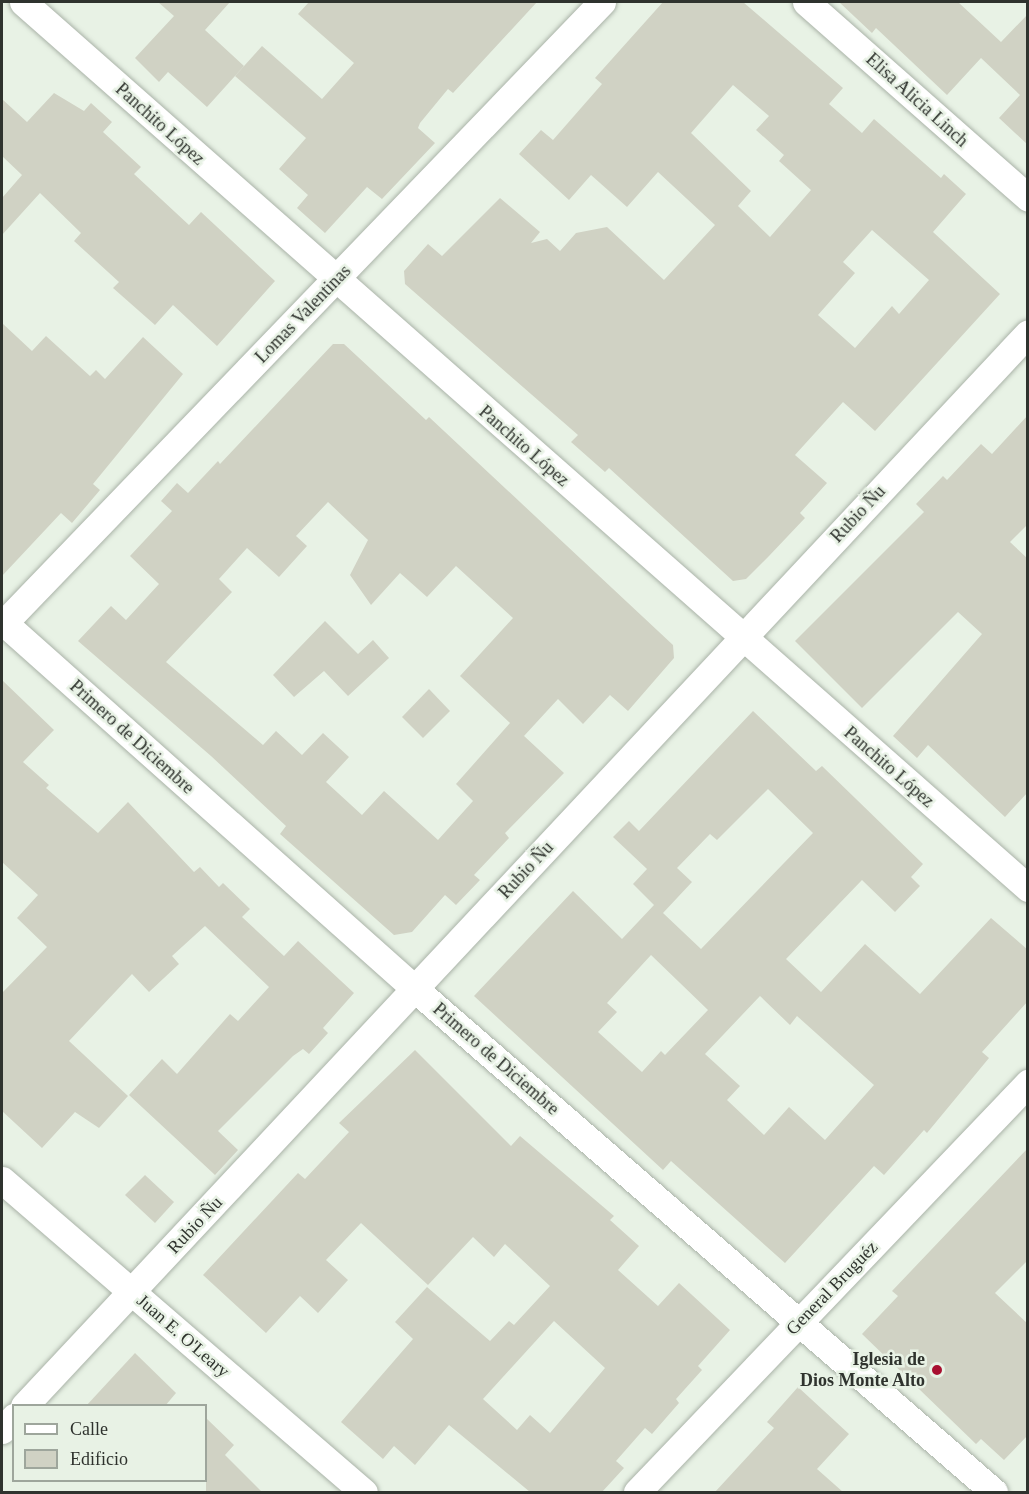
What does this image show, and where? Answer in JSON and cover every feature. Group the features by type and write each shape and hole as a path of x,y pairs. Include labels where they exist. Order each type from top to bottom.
{"street":[{"name":"Panchito López","path":"23,2 335,280 1028,888"},
{"name":"Lomas Valentinas","path":"2,623 602,2"},
{"name":"Elisa Alicia Linch","path":"806,2 1028,198"},
{"name":"Rubio Ñu","path":"26,1404 1028,333"},
{"name":"Primero de Diciembre","path":"2,623 415,989 994,1492"},
{"name":"General Bruguéz","path":"637,1492 1028,1083"},
{"name":"Juan E. O'Leary","path":"2,1180 364,1492"}],"building":[{"path":"158,2 230,2 205,30 244,66 207,107 168,72 159,82 135,58 174,16"},
{"path":"309,2 537,2 453,93 448,89 420,123 418,128 435,143 382,199 367,187 325,233 297,208 308,195 279,169 306,138 235,76 262,46 322,99 354,63 298,14"},
{"path":"663,2 743,2 843,88 829,104 862,133 874,119 941,178 944,174 966,194 933,232 1000,294 875,431 843,402 795,455 827,483 800,513 805,518 746,579 733,581 609,468 605,472 571,442 578,435 405,284 404,271 428,244 442,256 500,198 540,232 531,243 547,239 560,251 576,233 607,227 664,280 715,225 658,172 627,207 591,175 569,200 519,154 541,130 553,140 602,84 595,78","holes":["733,85 769,116 756,130 784,155 779,161 811,190 770,237 738,206 751,191 691,133","872,230 929,280 899,314 892,306 855,348 818,315 855,273 843,262"]},
{"path":"839,2 958,2 1001,42 1028,14 1028,145 999,118 1020,95 981,58 947,95 876,28 872,33"},
{"path":"54,93 84,111 91,103 112,122 103,132 141,167 134,174 189,225 201,212 275,281 217,346 173,305 155,325 113,288 119,282 74,241 81,233 40,193 2,235 2,198 22,175 2,156 2,99 27,122"},
{"path":"2,323 32,351 46,336 90,376 96,370 105,379 143,337 183,374 93,484 100,490 72,523 61,513 2,576"},
{"path":"333,344 344,344 426,420 429,417 673,645 674,658 628,711 610,695 583,724 558,699 524,736 564,773 505,833 509,838 474,875 480,880 456,905 445,895 412,932 394,935 280,834 286,826 211,756 78,641 111,606 126,620 159,584 130,556 172,511 161,501 177,483 188,493 218,461 220,464","holes":["328,502 368,540 350,575 371,605 400,573 427,597 456,566 513,618 460,676 510,723 456,784 473,801 438,840 384,791 362,815 326,782 349,757 323,733 302,755 276,731 263,745 166,662 232,592 219,579 247,548 279,577 307,546 296,536"]},
{"path":"1028,415 1028,524 1010,542 1028,559 1028,792 1005,817 928,745 917,758 893,736 982,634 958,612 862,708 795,641 924,512 916,504 943,476 947,480 981,444 992,454"},
{"path":"325,621 358,654 373,640 389,658 348,696 324,671 294,697 273,675"},
{"path":"2,680 54,730 23,762 49,785 46,788 98,833 128,802 194,872 200,867 219,887 223,883 250,909 242,917 284,956 298,941 354,993 323,1028 328,1033 309,1054 303,1049 293,1056 218,1131 238,1150 215,1175 129,1095 162,1059 177,1074 230,1014 238,1021 269,987 205,926 172,956 179,964 149,992 132,974 69,1041 128,1096 99,1128 75,1112 42,1148 2,1111 2,993 47,947 17,918 38,895 2,862"},
{"path":"429,689 450,711 423,738 402,717"},
{"path":"753,711 816,771 822,766 923,864 911,877 920,886 895,912 862,880 786,959 821,992 865,944 920,994 991,918 1028,950 1028,1001 982,1052 989,1058 927,1133 924,1130 884,1175 874,1166 785,1263 671,1161 663,1170 474,996 573,891 622,939 654,905 633,884 647,869 613,837 629,821 639,831","holes":["768,789 813,833 701,949 663,913 692,882 677,868 710,834 717,840","651,955 708,1010 665,1055 661,1051 642,1072 598,1032 617,1012 607,1003","760,996 790,1025 797,1016 874,1085 825,1140 789,1107 764,1135 727,1100 740,1086 705,1054"]},
{"path":"415,1050 511,1146 520,1136 614,1216 610,1220 639,1246 618,1270 658,1306 679,1283 730,1330 698,1366 702,1370 676,1399 679,1403 652,1434 645,1428 616,1461 624,1468 602,1492 530,1492 449,1425 415,1465 394,1446 383,1459 341,1422 413,1339 395,1322 427,1287 490,1341 509,1321 514,1325 550,1286 505,1244 494,1257 473,1237 428,1285 361,1223 326,1260 348,1280 318,1313 300,1296 266,1333 203,1275 298,1173 305,1179 349,1132 339,1123","holes":["554,1321 605,1368 550,1433 530,1415 517,1430 483,1399"]},
{"path":"1028,1148 1028,1260 995,1293 1028,1324 1028,1435 1004,1460 981,1439 976,1444 862,1334 898,1296 892,1291"},
{"path":"145,1175 174,1202 155,1223 125,1195"},
{"path":"135,1353 176,1393 167,1404 88,1404"},
{"path":"798,1387 849,1434 817,1469 843,1492 715,1492 774,1428 767,1422"},
{"path":"207,1419 234,1445 225,1455 262,1492 206,1492"}],"place":[{"name":"Iglesia de Dios Monte Alto","path":"937,1370"}]}
